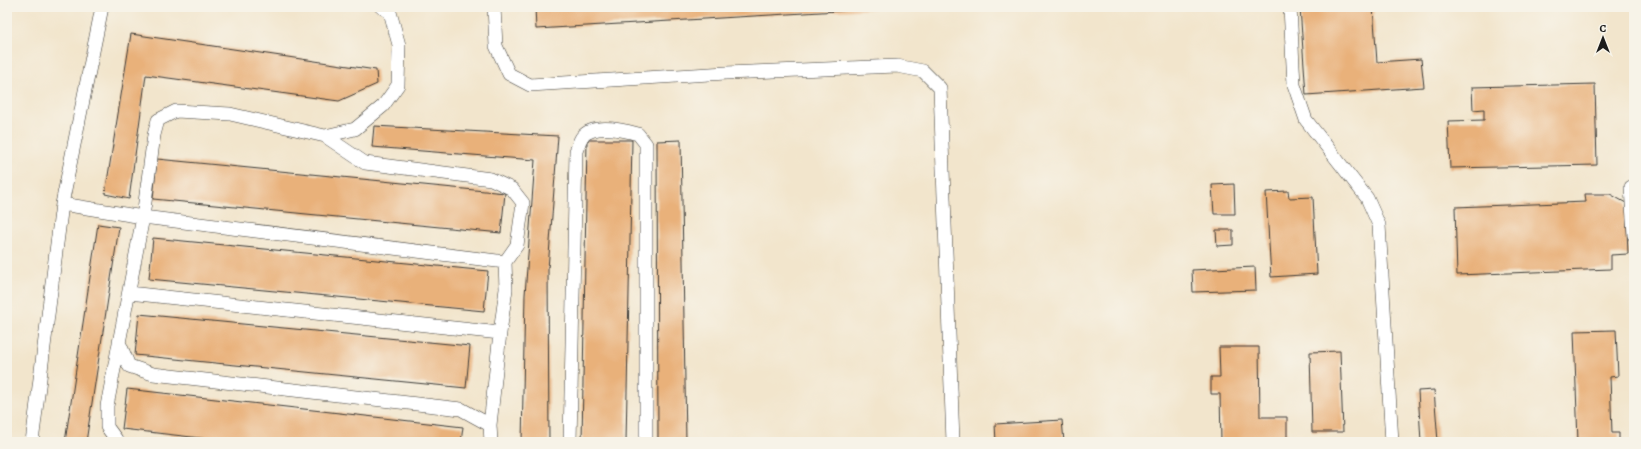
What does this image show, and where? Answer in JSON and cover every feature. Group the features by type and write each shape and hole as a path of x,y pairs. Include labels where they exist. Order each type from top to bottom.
{"lane":[{"path":"32,442 62,204 102,7"},
{"path":"325,136 355,129 383,106 398,85 399,45 390,12 381,7"},
{"path":"494,7 496,46 509,74 530,85 726,73 897,66 923,71 940,88 954,442"},
{"path":"1290,7 1294,85 1306,120 1367,198 1379,225 1392,442"},
{"path":"118,442 107,427 107,406 143,217 154,135 158,120 176,111 230,114 325,136 365,163 491,179 512,189 523,203 517,245 505,262 506,290 490,425 492,442"},
{"path":"570,442 576,152 583,136 596,129 620,130 638,134 646,144 646,442"},
{"path":"1631,187 1634,235"},
{"path":"62,204 143,217 505,262"},
{"path":"129,293 500,333"},
{"path":"119,342 129,366 153,374 461,408 490,425"}],"building":[{"path":"535,7 888,7 888,8 536,29"},
{"path":"1300,7 1373,7 1377,62 1421,59 1424,87 1306,95"},
{"path":"131,34 376,70 377,84 339,101 146,75 129,199 105,194"},
{"path":"1595,84 1597,165 1450,168 1448,121 1484,120 1484,109 1473,110 1472,87"},
{"path":"374,126 558,136 548,269 549,442 522,442 525,295 535,160 372,147"},
{"path":"587,140 632,140 626,442 582,442"},
{"path":"681,140 686,442 658,442 657,141"},
{"path":"157,159 505,193 501,233 153,199"},
{"path":"1234,184 1235,214 1214,214 1212,185"},
{"path":"1288,191 1289,198 1313,197 1317,274 1271,277 1266,192"},
{"path":"1585,194 1610,194 1626,203 1628,254 1611,255 1611,269 1457,275 1455,207 1586,202"},
{"path":"98,224 119,227 86,442 65,442"},
{"path":"1216,230 1233,230 1233,245 1217,246"},
{"path":"153,238 488,271 484,311 149,279"},
{"path":"1255,267 1256,290 1193,292 1192,270"},
{"path":"139,314 470,346 466,388 135,355"},
{"path":"1616,330 1618,376 1610,377 1612,433 1619,433 1619,442 1578,442 1574,331"},
{"path":"1219,347 1259,347 1260,417 1287,417 1287,442 1221,442 1220,394 1211,394 1211,377 1220,377"},
{"path":"1340,351 1343,432 1312,432 1310,352"},
{"path":"127,389 463,427 461,442 235,442 122,429"},
{"path":"1434,390 1438,442 1421,442 1418,391"},
{"path":"1062,420 1064,442 996,442 995,424"}]}
